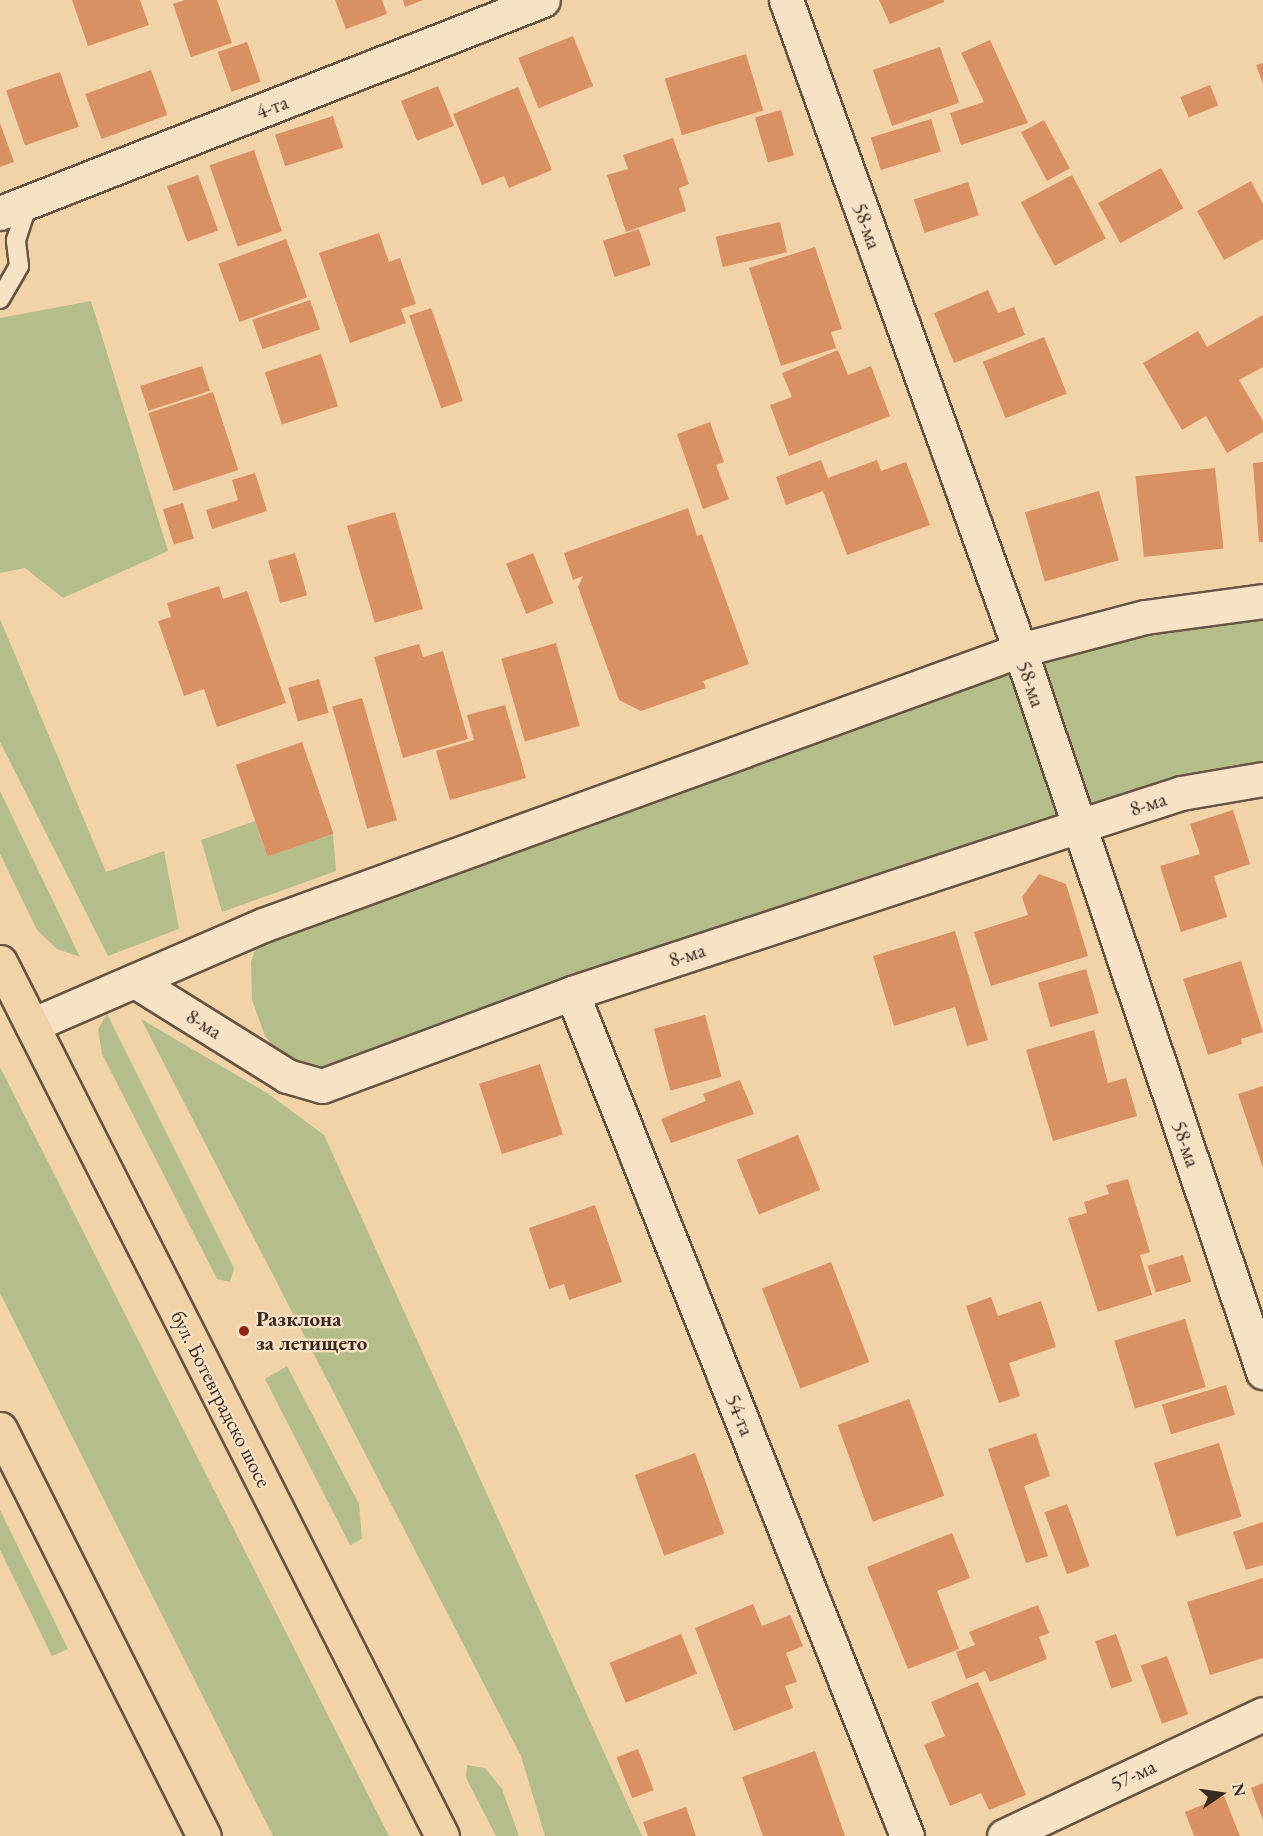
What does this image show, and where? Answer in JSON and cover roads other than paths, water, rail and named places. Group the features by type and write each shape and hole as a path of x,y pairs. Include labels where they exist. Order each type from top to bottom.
{"main road":[{"name":"бул. Ботевградско шосе","path":"0,962 442,1836"},
{"path":"0,1429 10,1460 204,1836"}],"street":[{"name":"4-та","path":"14,208 543,0"},
{"name":"58-ма","path":"786,0 1020,650 1263,1372"},
{"path":"32,1025 263,926 1020,650 1145,617 1263,600"},
{"name":"8-ма","path":"135,981 287,1076 322,1086 572,993 1079,826 1181,793 1263,779"},
{"name":"54-та","path":"572,993 907,1836"},
{"name":"57-ма","path":"1004,1836 1263,1714"}],"lane":[{"path":"0,299 19,266 14,208"}],"place":[{"name":"Разклона за летището","path":"244,1331"}]}
